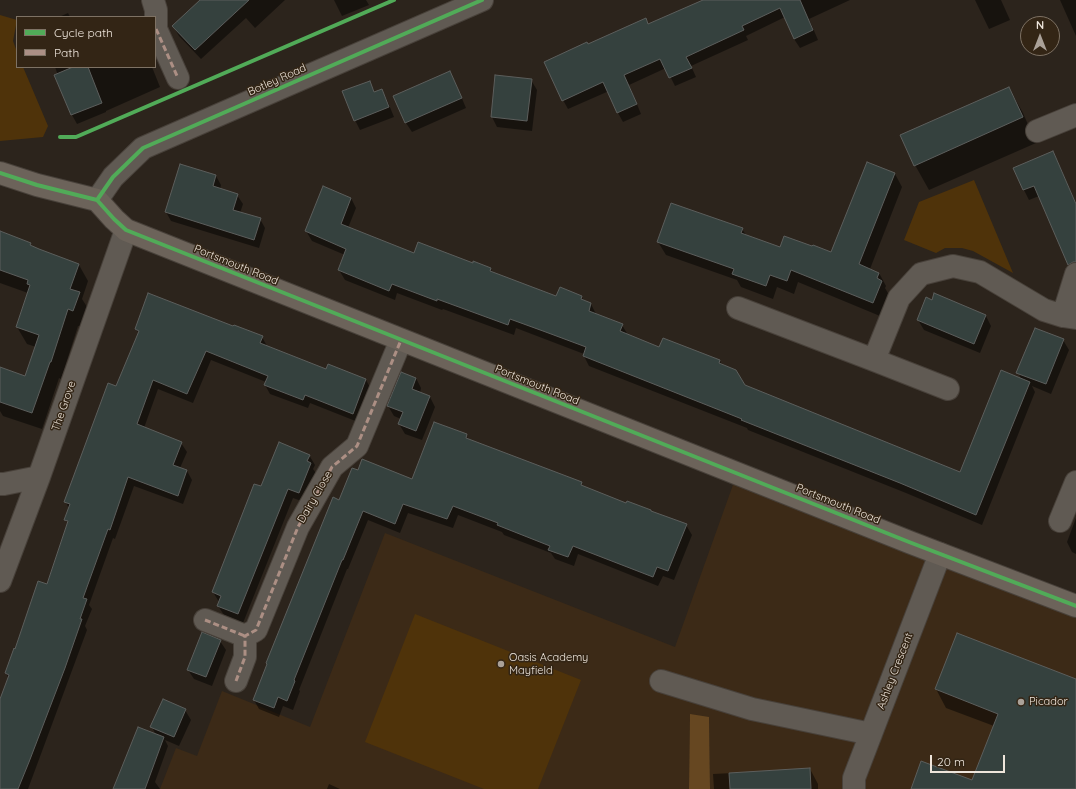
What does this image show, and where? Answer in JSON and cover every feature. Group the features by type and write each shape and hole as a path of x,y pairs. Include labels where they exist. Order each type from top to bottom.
{"main road":[{"path":"0,174 97,200"},
{"name":"Portsmouth Road","path":"97,200 126,230 940,554 1076,606"}],"street":[{"path":"153,0 156,10 156,29 178,78"},
{"name":"Botley Road","path":"97,200 113,177 143,148 482,0"},
{"path":"1037,131 1076,115"},
{"name":"The Grove","path":"0,581 39,477 126,230"},
{"path":"874,360 899,298 921,274 953,266 980,272 1044,310 1069,317 1076,274"},
{"path":"738,308 948,389"},
{"name":"Dairy Close","path":"245,636 256,630 298,527 332,467 357,446 401,340"},
{"path":"0,484 39,477"},
{"path":"1060,521 1076,482"},
{"name":"Ashley Crescent","path":"854,789 854,778 940,554"},
{"path":"205,620 245,636 245,657 236,681"},
{"path":"661,681 752,709 871,734"}],"shaded area":[{"path":"0,15 16,20 13,41 16,49 16,68 23,68 48,126 43,137 0,141"},
{"path":"974,180 1013,273 973,251 962,248 945,248 936,253 904,240 919,202"},
{"path":"734,482 1076,610 1076,789 710,789 709,718 690,715 689,789 160,789 176,748 197,756 222,691 310,727 385,533 675,647"},
{"path":"415,614 581,680 538,789 484,789 365,742"},
{"path":"690,714 709,717 710,789 689,789"}],"building":[{"path":"200,0 249,0 195,50 172,26"},
{"path":"703,0 800,0 813,30 794,39 780,8 742,26 744,30 686,57 692,68 669,78 660,59 624,75 637,104 617,113 603,82 562,101 544,62 587,42 588,44 646,18 648,24"},
{"path":"71,68 88,68 102,103 71,115 54,75"},
{"path":"450,71 462,98 405,123 393,96"},
{"path":"495,75 532,79 527,121 491,117"},
{"path":"370,81 374,92 382,89 389,107 354,121 342,91"},
{"path":"1009,87 1023,117 914,166 900,135"},
{"path":"1053,151 1076,204 1076,262 1068,265 1034,186 1023,190 1013,168"},
{"path":"867,162 895,173 859,264 879,273 877,278 882,281 873,303 791,270 787,281 770,275 766,286 732,274 734,269 657,242 671,203 743,228 741,233 780,247 784,236 831,252"},
{"path":"180,164 216,175 213,186 238,194 233,210 261,218 254,240 165,212"},
{"path":"323,186 351,198 341,224 414,253 418,242 473,263 473,261 491,268 490,271 556,296 560,287 582,296 581,299 591,303 589,311 623,324 620,331 659,347 663,338 720,360 719,363 736,370 745,385 960,472 1001,370 1030,382 976,515 741,420 742,419 583,356 586,347 510,319 508,325 392,284 389,291 338,270 346,249 305,231"},
{"path":"0,231 31,243 30,245 39,249 79,264 70,289 80,292 73,311 68,309 51,362 32,413 0,402 0,367 25,376 39,335 16,327 30,285 27,284 28,280 0,270"},
{"path":"148,293 263,336 260,343 326,369 328,364 366,379 353,414 305,395 303,400 264,385 268,376 206,351 187,394 153,380 137,424 182,442 173,465 187,470 178,496 128,477 110,530 108,529 83,598 87,599 80,619 82,619 65,668 18,789 0,789 0,699 9,675 5,673 14,648 15,649 38,581 47,584 68,521 64,520 70,504 64,502 108,383 116,386 139,331 135,329"},
{"path":"934,293 986,315 974,344 917,320 926,297 932,300"},
{"path":"1035,328 1064,339 1046,384 1016,373"},
{"path":"401,372 416,378 412,389 430,396 416,431 398,424 403,412 387,406"},
{"path":"434,422 467,434 466,438 582,482 581,485 626,503 627,501 687,524 668,571 657,567 653,577 573,546 568,557 548,550 550,546 497,525 498,523 453,506 447,519 403,504 395,524 363,511 294,680 295,681 287,701 278,697 274,708 253,700 267,664 266,663 333,497 339,500 352,468 358,470 362,459 412,479"},
{"path":"279,442 310,455 307,461 311,463 299,493 288,489 238,614 217,606 221,596 212,592 254,484 261,486"},
{"path":"202,632 221,640 206,677 187,670"},
{"name":"Picador","path":"957,633 1076,679 1076,789 911,789 921,761 972,780 998,714 935,689"},
{"path":"163,699 186,709 174,737 150,727"},
{"path":"138,727 164,737 145,789 113,789"},
{"path":"810,768 811,789 730,789 729,773"}],"marked path":[{"path":"156,29 178,78"},
{"path":"236,681 245,657 245,636 256,630 298,527 332,467 357,446 401,340"},
{"path":"205,620 245,636"}],"cycle path":[{"path":"60,137 76,137 394,0"},
{"path":"97,200 113,177 143,148 482,0"},
{"path":"0,173 37,185 97,200 126,230 909,542 1076,606"}],"place":[{"name":"Oasis Academy Mayfield","path":"501,664"},
{"name":"Picador","path":"1021,702"}]}
